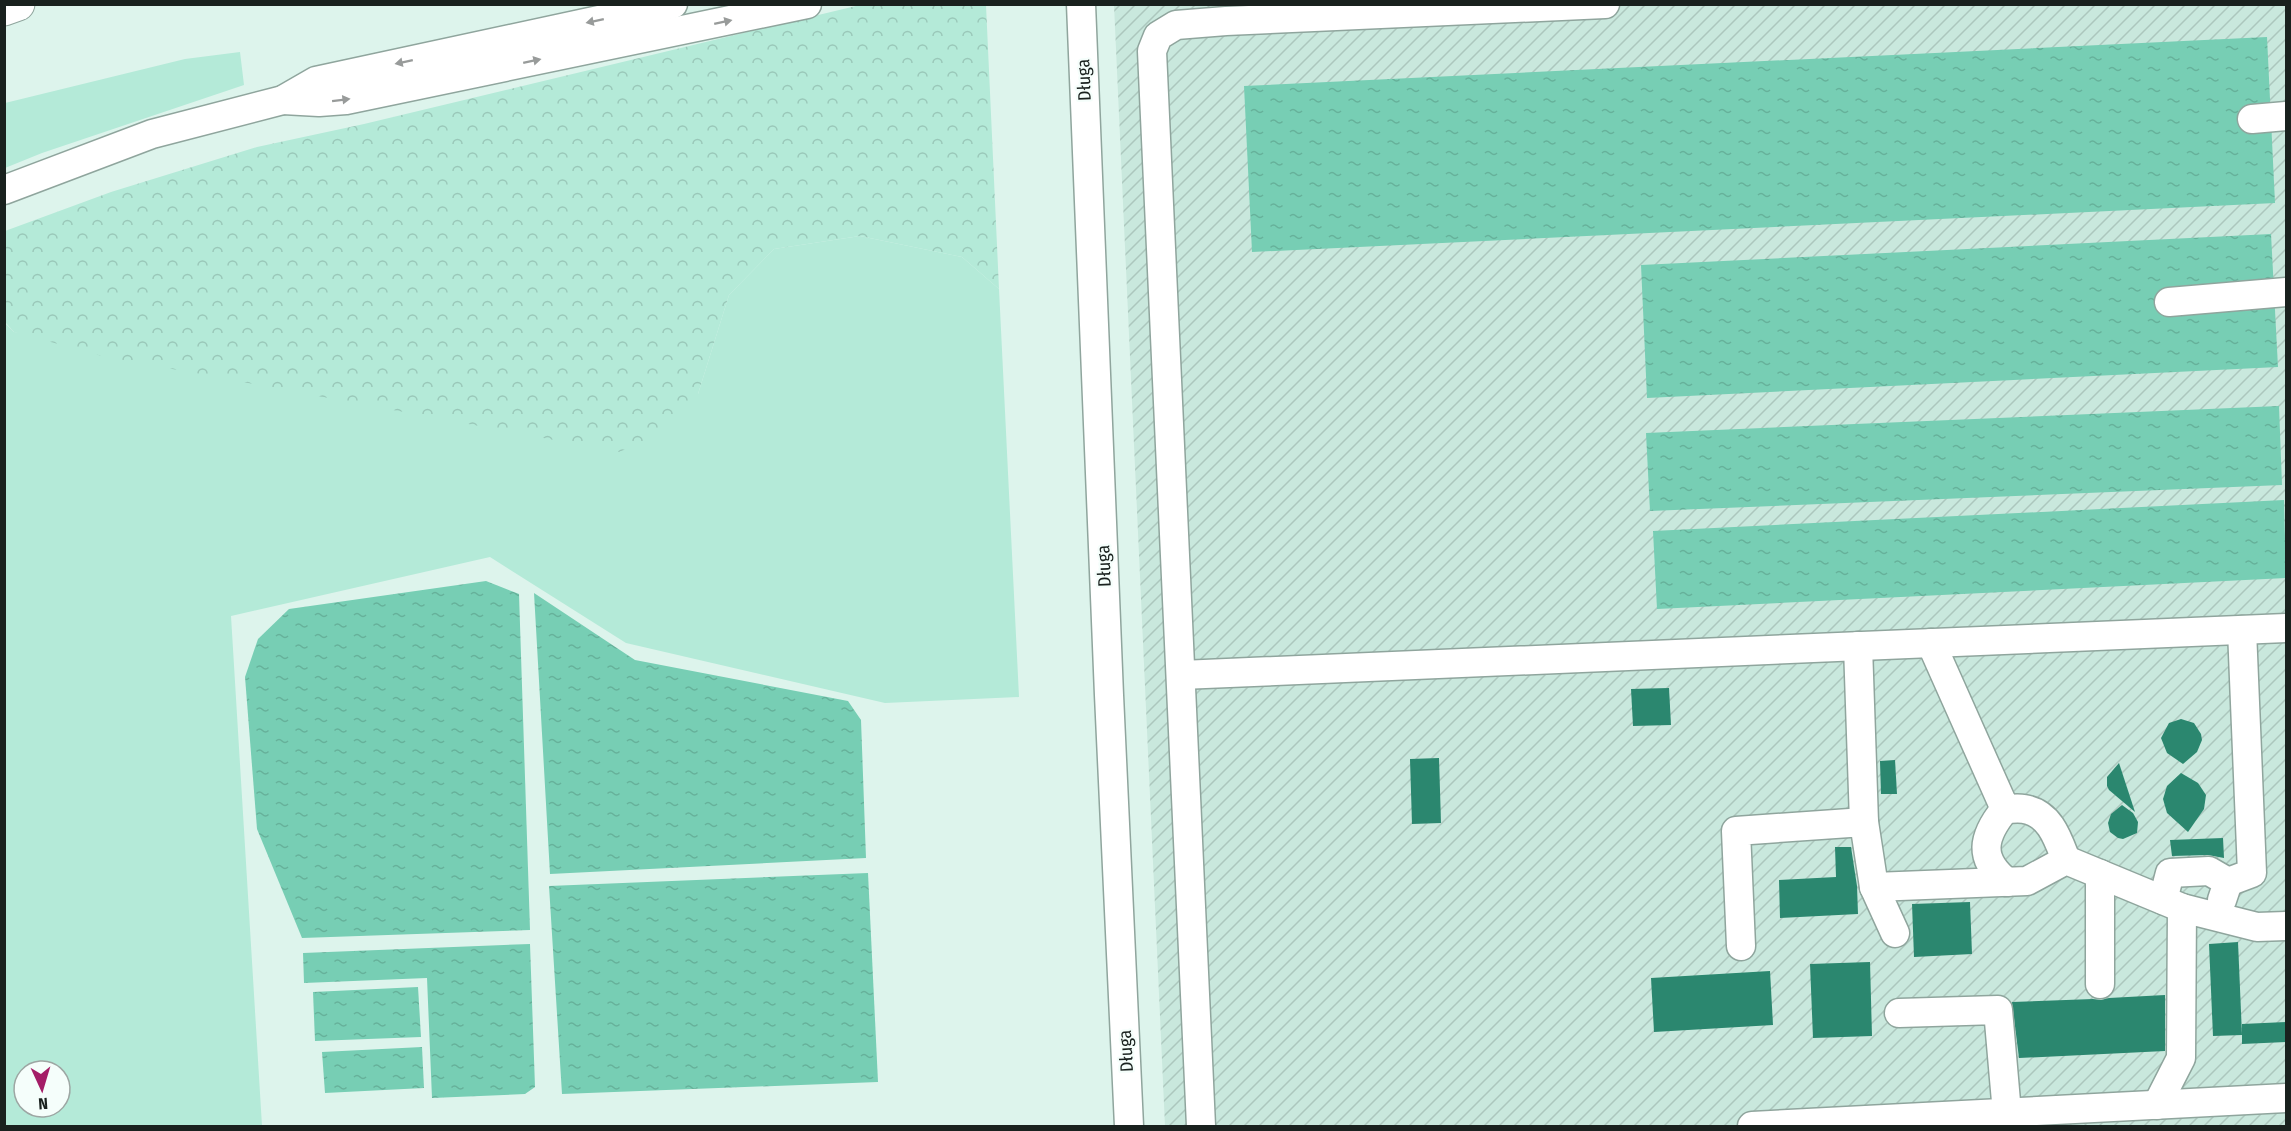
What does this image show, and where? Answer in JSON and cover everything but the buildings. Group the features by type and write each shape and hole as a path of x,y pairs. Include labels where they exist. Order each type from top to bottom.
{"main road":[{"path":"4,9 18,4"}],"street":[{"path":"4,190 152,135 283,100 316,81 673,4"},
{"path":"283,100 319,102 346,100 807,4"},
{"name":"Długa","path":"1081,4 1129,1126"},
{"path":"1201,1126 1152,51 1158,36 1176,25 1605,4"},
{"path":"2252,119 2286,116"},
{"path":"2169,302 2286,292"},
{"path":"1181,675 2286,628"},
{"path":"2228,882 2252,873 2242,630"},
{"path":"1931,643 2005,809"},
{"path":"1858,646 1864,822 1874,887 1894,933"},
{"path":"2005,809 2025,809 2042,817 2055,832 2066,860 2172,904 2257,927 2286,926"},
{"path":"2005,809 1994,823 1988,839 1986,857 1994,871 2007,882"},
{"path":"1741,946 1736,831 1864,822"},
{"path":"1874,887 2027,881 2066,860"},
{"path":"2157,1105 2181,1058 2170,873 2209,871 2228,882"},
{"path":"2100,874 2100,984"},
{"path":"2217,917 2228,882"},
{"path":"1899,1013 1998,1010 1996,1118"},
{"path":"1752,1126 1996,1118 2157,1105 2286,1098"}],"shaded area":[{"path":"1114,5 2286,5 2286,1126 1165,1126"}],"green space":[{"path":"860,5 986,5 999,289 962,257 860,236 774,249 729,295 698,394 667,432 619,452 102,356 14,332 5,322 5,231 111,192 257,147 364,124"},
{"path":"240,52 244,85 42,153 5,168 5,103 185,59"},
{"path":"860,236 962,257 999,289 1019,697 885,703 626,643 490,557 231,616 262,1126 5,1126 4,322 14,332 698,394 729,295 774,249"}],"water":[{"path":"2267,37 2275,203 1252,252 1244,86"},
{"path":"2271,234 2278,367 1647,398 1641,265"},
{"path":"2279,406 2282,485 1650,511 1646,433"},
{"path":"2284,500 2286,578 1657,609 1653,531"},
{"path":"486,581 519,594 530,930 302,938 257,829 245,677 258,639 289,609"},
{"path":"534,593 635,660 848,701 861,720 866,858 550,874"},
{"path":"868,873 878,1082 562,1094 549,886"},
{"path":"530,944 535,1087 525,1094 432,1098 427,978 304,983 303,953"},
{"path":"418,987 421,1037 315,1041 313,992"},
{"path":"422,1047 424,1088 325,1093 322,1052"}]}
